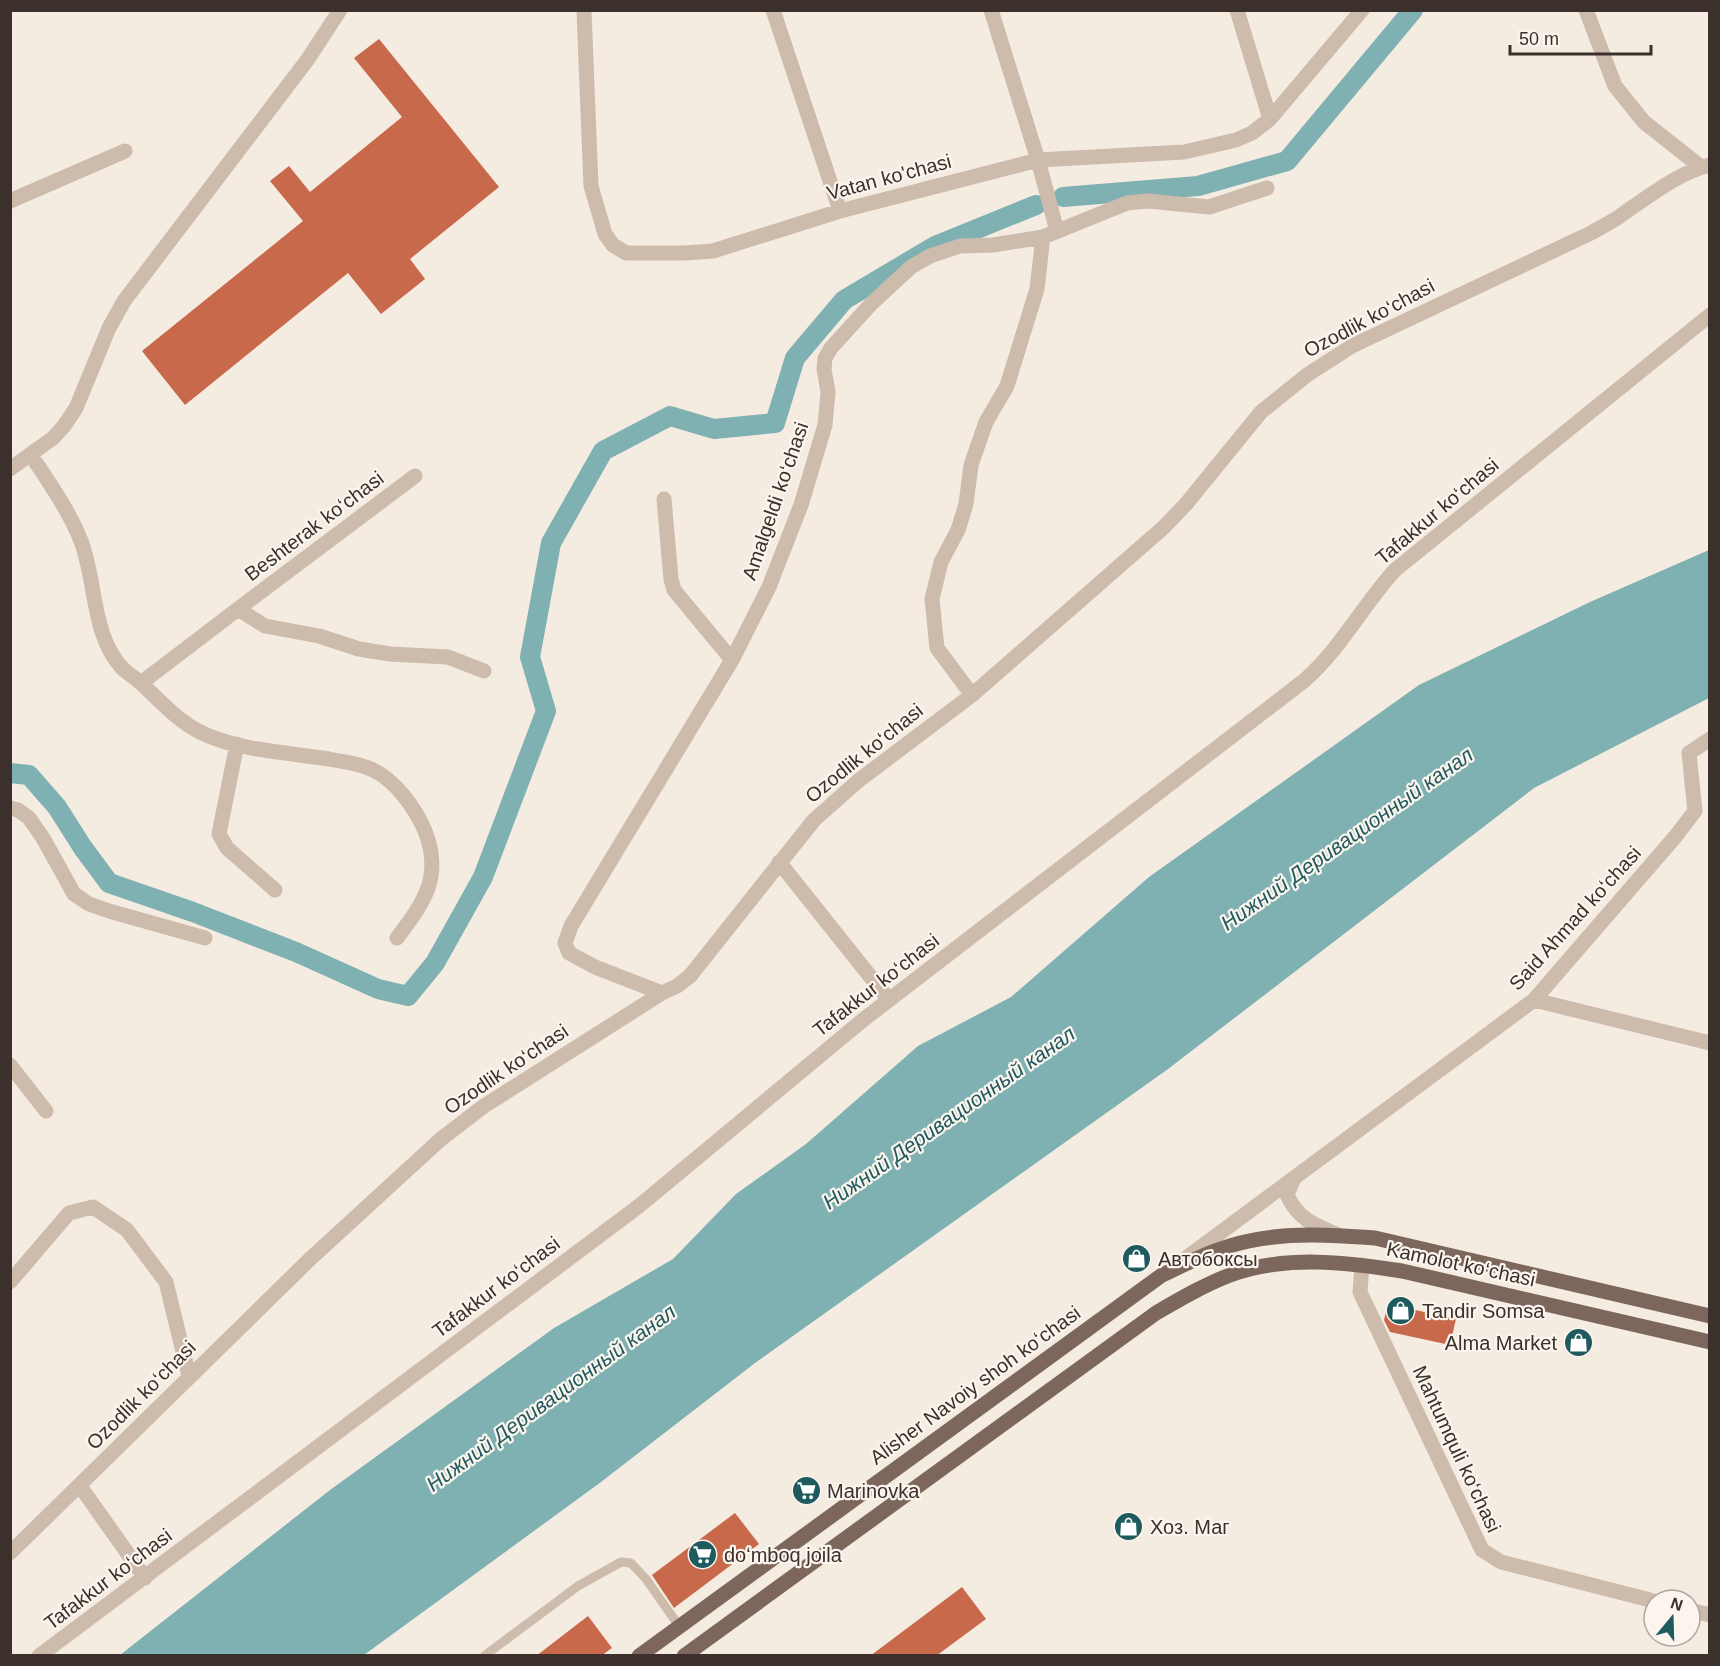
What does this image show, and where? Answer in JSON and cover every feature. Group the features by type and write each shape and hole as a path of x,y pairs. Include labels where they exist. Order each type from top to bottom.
{"main road":[{"name":"Alisher Navoiy shoh koʻchasi","path":"639,1656 1162,1275 1207,1254 1249,1241 1292,1236 1338,1235 1375,1238 1710,1316"},
{"name":"Kamolot ko‘chasi","path":"684,1656 1156,1313 1204,1286 1232,1274 1260,1267 1299,1263 1362,1265 1402,1271 1710,1342"}],"street":[{"path":"10,469 31,455 64,426 76,408 109,328 124,301 308,59 340,10"},
{"path":"773,10 840,211"},
{"path":"972,695 937,648 932,599 941,562 958,530 966,504 971,465 986,422 1007,386 1037,289 1050,234 1038,160 991,10"},
{"path":"1237,10 1270,119"},
{"name":"Vatan ko'chasi","path":"584,11 591,186 605,234 613,245 626,253 685,253 713,251 840,211 1038,160 1184,152 1236,140 1252,133 1270,119 1362,10"},
{"name":"Ozodlik ko‘chasi","path":"1586,10 1614,86 1644,122 1705,166"},
{"path":"10,201 125,151"},
{"name":"Ozodlik ko‘chasi","path":"10,1553 310,1259 441,1139 484,1106 690,976 814,820 858,781 972,695 1164,527 1186,504 1261,412 1306,375 1352,346 1591,233 1624,214 1672,180 1705,166"},
{"name":"Amalgeldi ko‘chasi","path":"662,993 595,967 569,953 565,943 571,926 732,660 769,587 813,466 827,411 828,392 824,369 825,358 831,348 899,277 930,256 960,246 993,245 1050,234 1127,203 1148,201 1209,207 1267,188"},
{"name":"Tafakkur ko‘chasi","path":"39,1656 639,1206 889,1000 1305,680 1322,665 1375,592 1395,570 1710,315"},
{"path":"31,455 65,507 82,543 104,638 113,657 174,716 201,733 237,744 352,763 372,769 386,778 407,802 422,825 431,847 432,877 421,906 397,938"},
{"name":"Beshterak ko‘chasi","path":"141,683 415,476"},
{"path":"664,499 670,579 674,590 732,660"},
{"name":"Beshterak ko‘chasi","path":"238,609 265,626 319,636 359,649 390,654 448,657 484,671"},
{"name":"Said Ahmad ko‘chasi","path":"1162,1275 1534,1000 1675,837 1702,810 1689,753 1710,739"},
{"path":"237,744 219,834 227,848 275,891"},
{"path":"10,808 18,810 29,818 43,838 74,894 89,904 109,911 205,938"},
{"path":"779,862 889,1000"},
{"path":"1534,1000 1710,1043"},
{"path":"10,1065 46,1112"},
{"path":"1294,1178 1287,1195 1293,1209 1312,1224 1338,1235"},
{"path":"10,1281 69,1213 93,1208 127,1230 166,1282 189,1376"},
{"name":"Mahtumquli ko‘chasi","path":"1362,1265 1360,1292 1482,1550 1501,1562 1642,1598"},
{"path":"80,1486 145,1578"}],"lane":[{"path":"484,1656 578,1586 621,1562 631,1563 679,1626"}],"water":[{"name":"Нижний Деривационный канал","path":"1709,550 1709,698 1534,788 1168,1069 755,1363 601,1482 364,1655 120,1655 330,1490 554,1328 673,1259 736,1194 806,1144 918,1046 1011,997 1149,877 1419,685 1590,602"}],"building":[{"path":"379,39 499,187 410,259 425,279 381,314 348,273 185,405 142,351 303,221 270,181 289,166 310,192 402,117 354,58"},
{"path":"1388,1304 1456,1319 1450,1345 1390,1332 1384,1320"},
{"path":"735,1513 759,1544 674,1608 652,1575"},
{"path":"962,1587 986,1619 936,1656 870,1656"},
{"path":"588,1616 612,1648 601,1656 536,1656"}],"waterway":[{"path":"1063,197 1198,186 1287,161 1413,10"},
{"path":"10,773 29,775 57,807 109,883 193,912 296,952 378,989 408,996 435,963 483,877 546,711 530,657 551,543 603,451 670,416 714,429 775,423 795,358 844,300 935,246 1036,205"}],"place":[{"name":"Автобоксы","path":"1137,1259"},
{"name":"Tandir Somsa","path":"1401,1311"},
{"name":"Alma Market","path":"1578,1343"},
{"name":"Marinovka","path":"806,1491"},
{"name":"Хоз. Маг","path":"1129,1527"},
{"name":"doʻmboq joila","path":"703,1555"}]}
